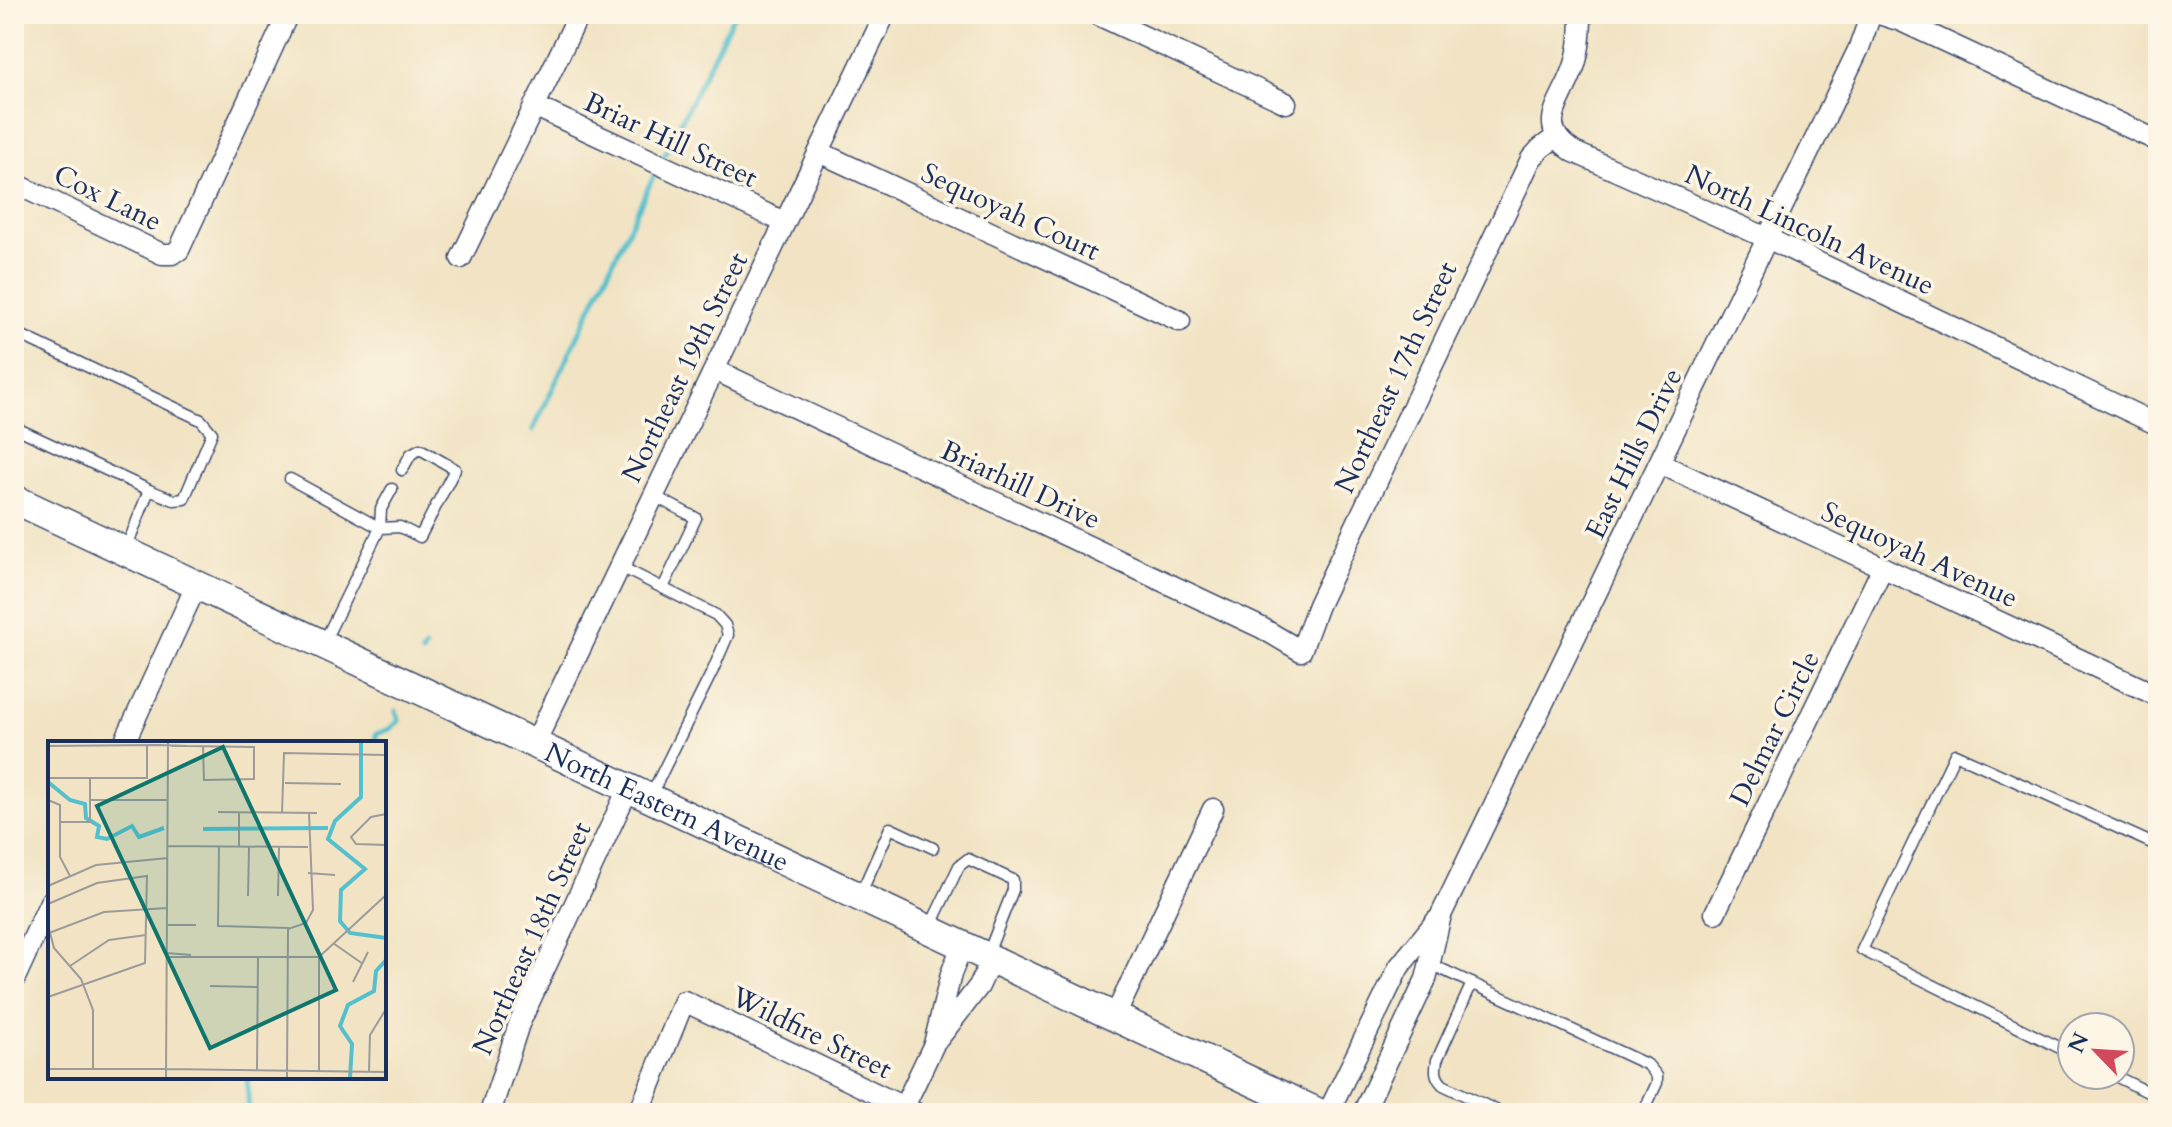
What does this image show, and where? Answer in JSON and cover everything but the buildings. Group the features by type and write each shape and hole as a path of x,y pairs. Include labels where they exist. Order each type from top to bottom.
{"main road":[{"name":"North Eastern Avenue","path":"14,499 1319,1113"}],"street":[{"name":"Cox Lane","path":"14,183 162,254 179,250 288,14"},
{"path":"461,258 579,14"},
{"name":"Northeast 19th Street","path":"535,743 885,14"},
{"path":"1096,14 1286,103"},
{"path":"1556,137 1553,119 1573,70 1580,38 1581,14"},
{"name":"East Hills Drive","path":"1328,1113 1399,967 1441,915 1859,48 1871,14"},
{"path":"1879,14 1914,27 2158,141"},
{"name":"Briar Hill Street","path":"534,106 784,222"},
{"name":"North Lincoln Avenue","path":"1556,137 1574,152 1767,238 2158,425"},
{"name":"Northeast 17th Street","path":"1301,651 1318,605 1531,159 1556,137"},
{"name":"Sequoyah Court","path":"819,152 1180,321"},
{"name":"Briarhill Drive","path":"715,370 1262,628 1301,651"},
{"name":"Sequoyah Avenue","path":"1659,463 2158,696"},
{"name":"Delmar Circle","path":"1715,913 1883,567"},
{"path":"125,741 197,584"},
{"name":"Northeast 18th Street","path":"490,1113 519,1024 640,792"},
{"path":"1114,1018 1213,809"},
{"path":"14,980 41,945 48,912"},
{"name":"East Hills Drive","path":"1363,1113 1426,979 1441,915"},
{"path":"907,1111 934,1044 951,974 980,955"},
{"path":"934,1044 979,986 980,955"},
{"name":"Wildfire Street","path":"639,1113 684,1001 907,1111"}],"lane":[{"path":"14,332 201,420 212,433 184,499 174,500 14,427"},
{"path":"290,479 380,528 398,527 420,537 455,469 419,449 411,454 402,470"},
{"path":"323,644 380,528 381,509 392,489"},
{"path":"126,551 149,490"},
{"path":"654,496 696,518 663,588"},
{"path":"619,566 716,615 725,625 728,635 713,670 640,792"},
{"path":"2056,1046 1862,950 1955,754 2158,846"},
{"path":"859,897 890,828 933,848"},
{"path":"928,930 959,866 968,859 993,870 1013,880 1013,890 980,955"},
{"path":"1410,954 1648,1065 1657,1076 1657,1083 1643,1113"},
{"path":"1472,983 1437,1060 1437,1079 1443,1085 1502,1113"},
{"path":"2136,1086 2158,1097"},
{"path":"1472,1113 1477,1101"}],"waterway":[{"path":"663,158 734,14"},
{"path":"533,430 658,167"},
{"path":"422,654 425,648"},
{"path":"376,741 376,734 390,729 399,721 396,711"},
{"path":"247,1079 249,1113"}]}
